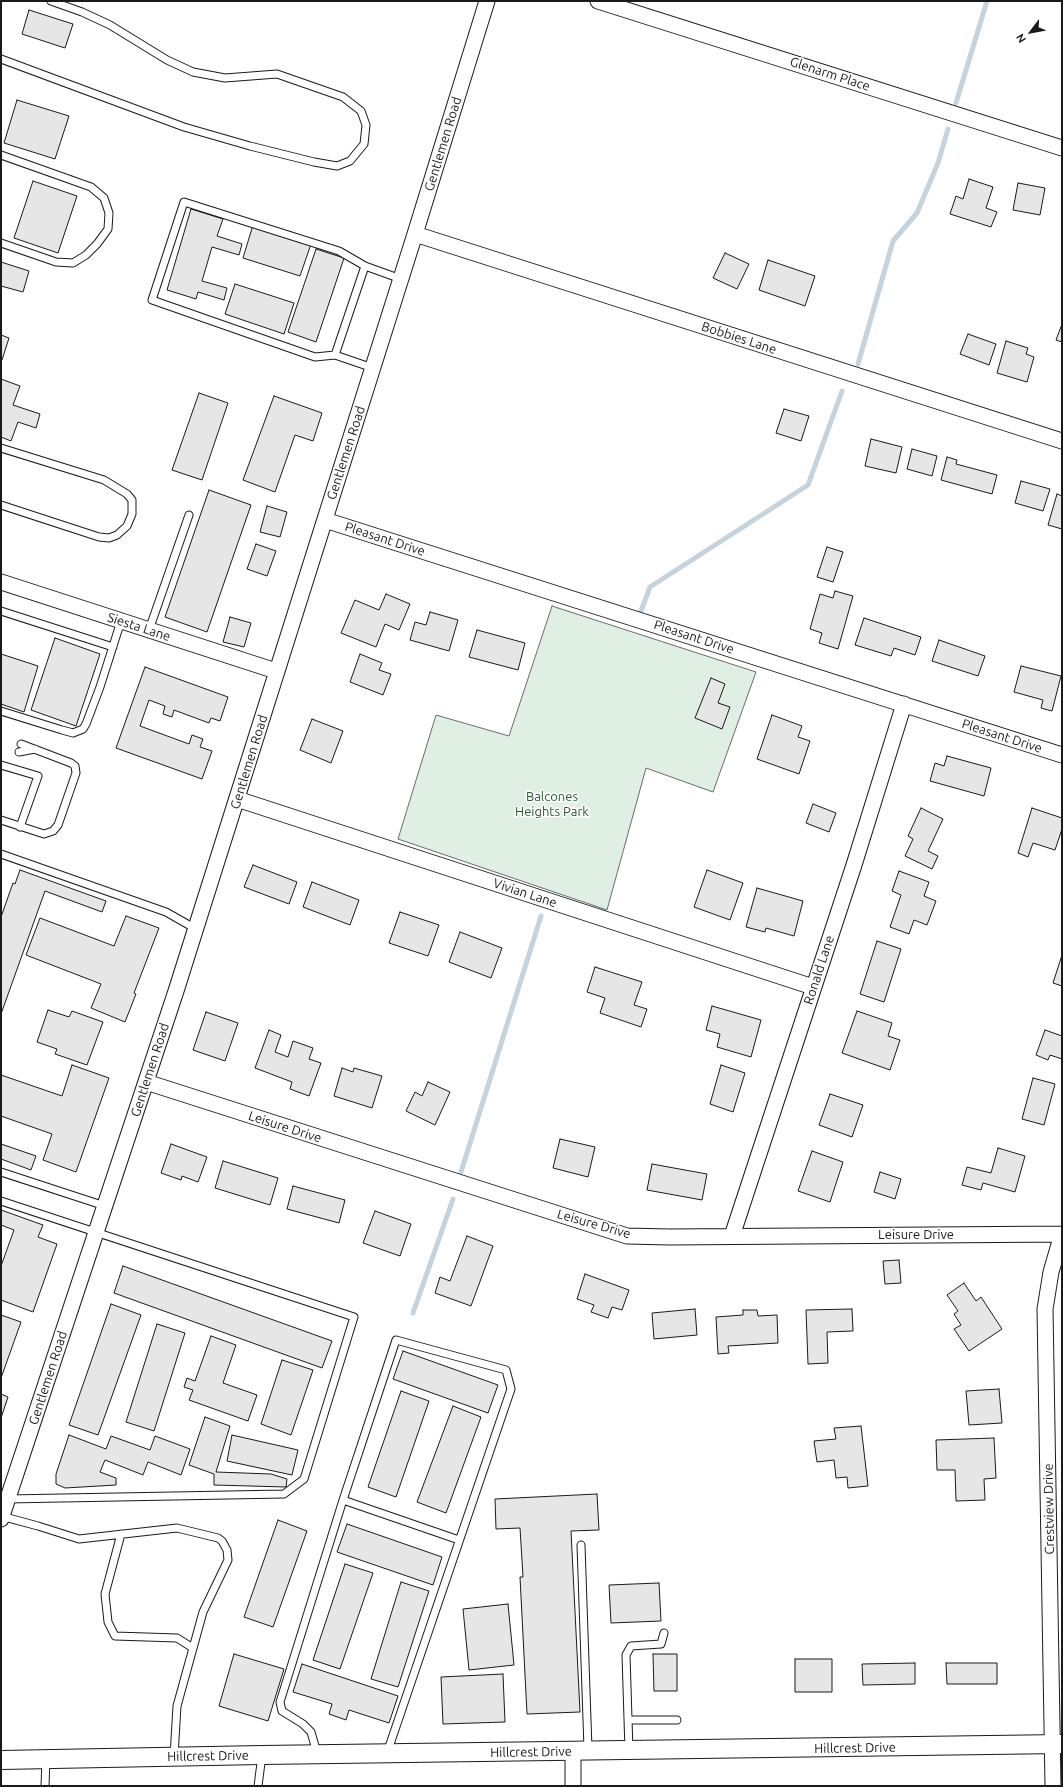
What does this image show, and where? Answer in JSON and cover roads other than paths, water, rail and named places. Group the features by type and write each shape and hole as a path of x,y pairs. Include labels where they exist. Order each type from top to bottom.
{"street":[{"name":"Gentlemen Road","path":"1,1517 4,1498 96,1233 196,929 276,672 416,234 487,1"},
{"name":"Glenarm Place","path":"598,1 1062,148"},
{"name":"Bobbies Lane","path":"416,234 1062,441"},
{"name":"Pleasant Drive","path":"325,520 1062,755"},
{"name":"Siesta Lane","path":"1,582 276,672"},
{"name":"Ronald Lane","path":"732,1236 904,704"},
{"name":"Vivian Lane","path":"237,799 813,987"},
{"name":"Leisure Drive","path":"146,1082 627,1236 1062,1234"},
{"name":"Crestview Drive","path":"1053,1786 1057,1744 1046,1309 1050,1272 1062,1234"},
{"name":"Hillcrest Drive","path":"1,1760 174,1756 580,1752 1057,1744"},
{"path":"573,1786 580,1752"}],"lane":[{"path":"1,60 184,127 314,162 337,166 350,161 364,144 366,125 361,111 343,97 277,74 225,78 193,72 167,60 110,26 82,12 51,1"},
{"path":"1,155 91,187 104,198 109,213 108,228 86,255 73,263 56,262 1,243"},
{"path":"373,368 335,355 315,357 152,300 184,202 339,250 365,266 401,279"},
{"path":"335,355 365,266"},
{"path":"1,448 104,480 127,494 132,500 132,514 127,526 117,535 109,538 99,537 1,505"},
{"path":"149,630 190,515"},
{"path":"1,611 113,647"},
{"path":"1,711 73,733 79,732 86,724 100,687 121,621"},
{"path":"1,820 44,834 53,830 58,825 76,773 75,766 71,763 21,744"},
{"path":"19,752 35,749"},
{"path":"1,765 38,776 20,827"},
{"path":"1,854 166,912 196,929"},
{"path":"1,1172 105,1206"},
{"path":"1,1202 354,1317 304,1479 284,1494 4,1498"},
{"path":"317,1754 311,1732 303,1724 282,1712 280,1702 343,1500 396,1340 506,1370 511,1389 387,1753"},
{"path":"343,1500 459,1540"},
{"path":"1,1517 38,1526 79,1539 177,1528 218,1538 222,1541 227,1550 228,1560 204,1612 177,1706 174,1756"},
{"path":"121,1534 105,1594 108,1622 115,1636 177,1638 193,1648"},
{"path":"580,1752 581,1545"},
{"path":"629,1751 626,1655 631,1646 661,1644 664,1633"},
{"path":"629,1720 677,1720"},
{"path":"258,1786 262,1755"},
{"path":"45,1786 46,1759"}],"waterway":[{"path":"956,103 987,1"},
{"path":"858,364 893,241 917,213 938,163 948,129"},
{"path":"641,611 650,587 808,485 842,391"},
{"path":"461,1172 541,916"},
{"path":"413,1313 453,1199"}],"park label":[{"name":"Balcones Heights Park","path":"552,804"}]}
